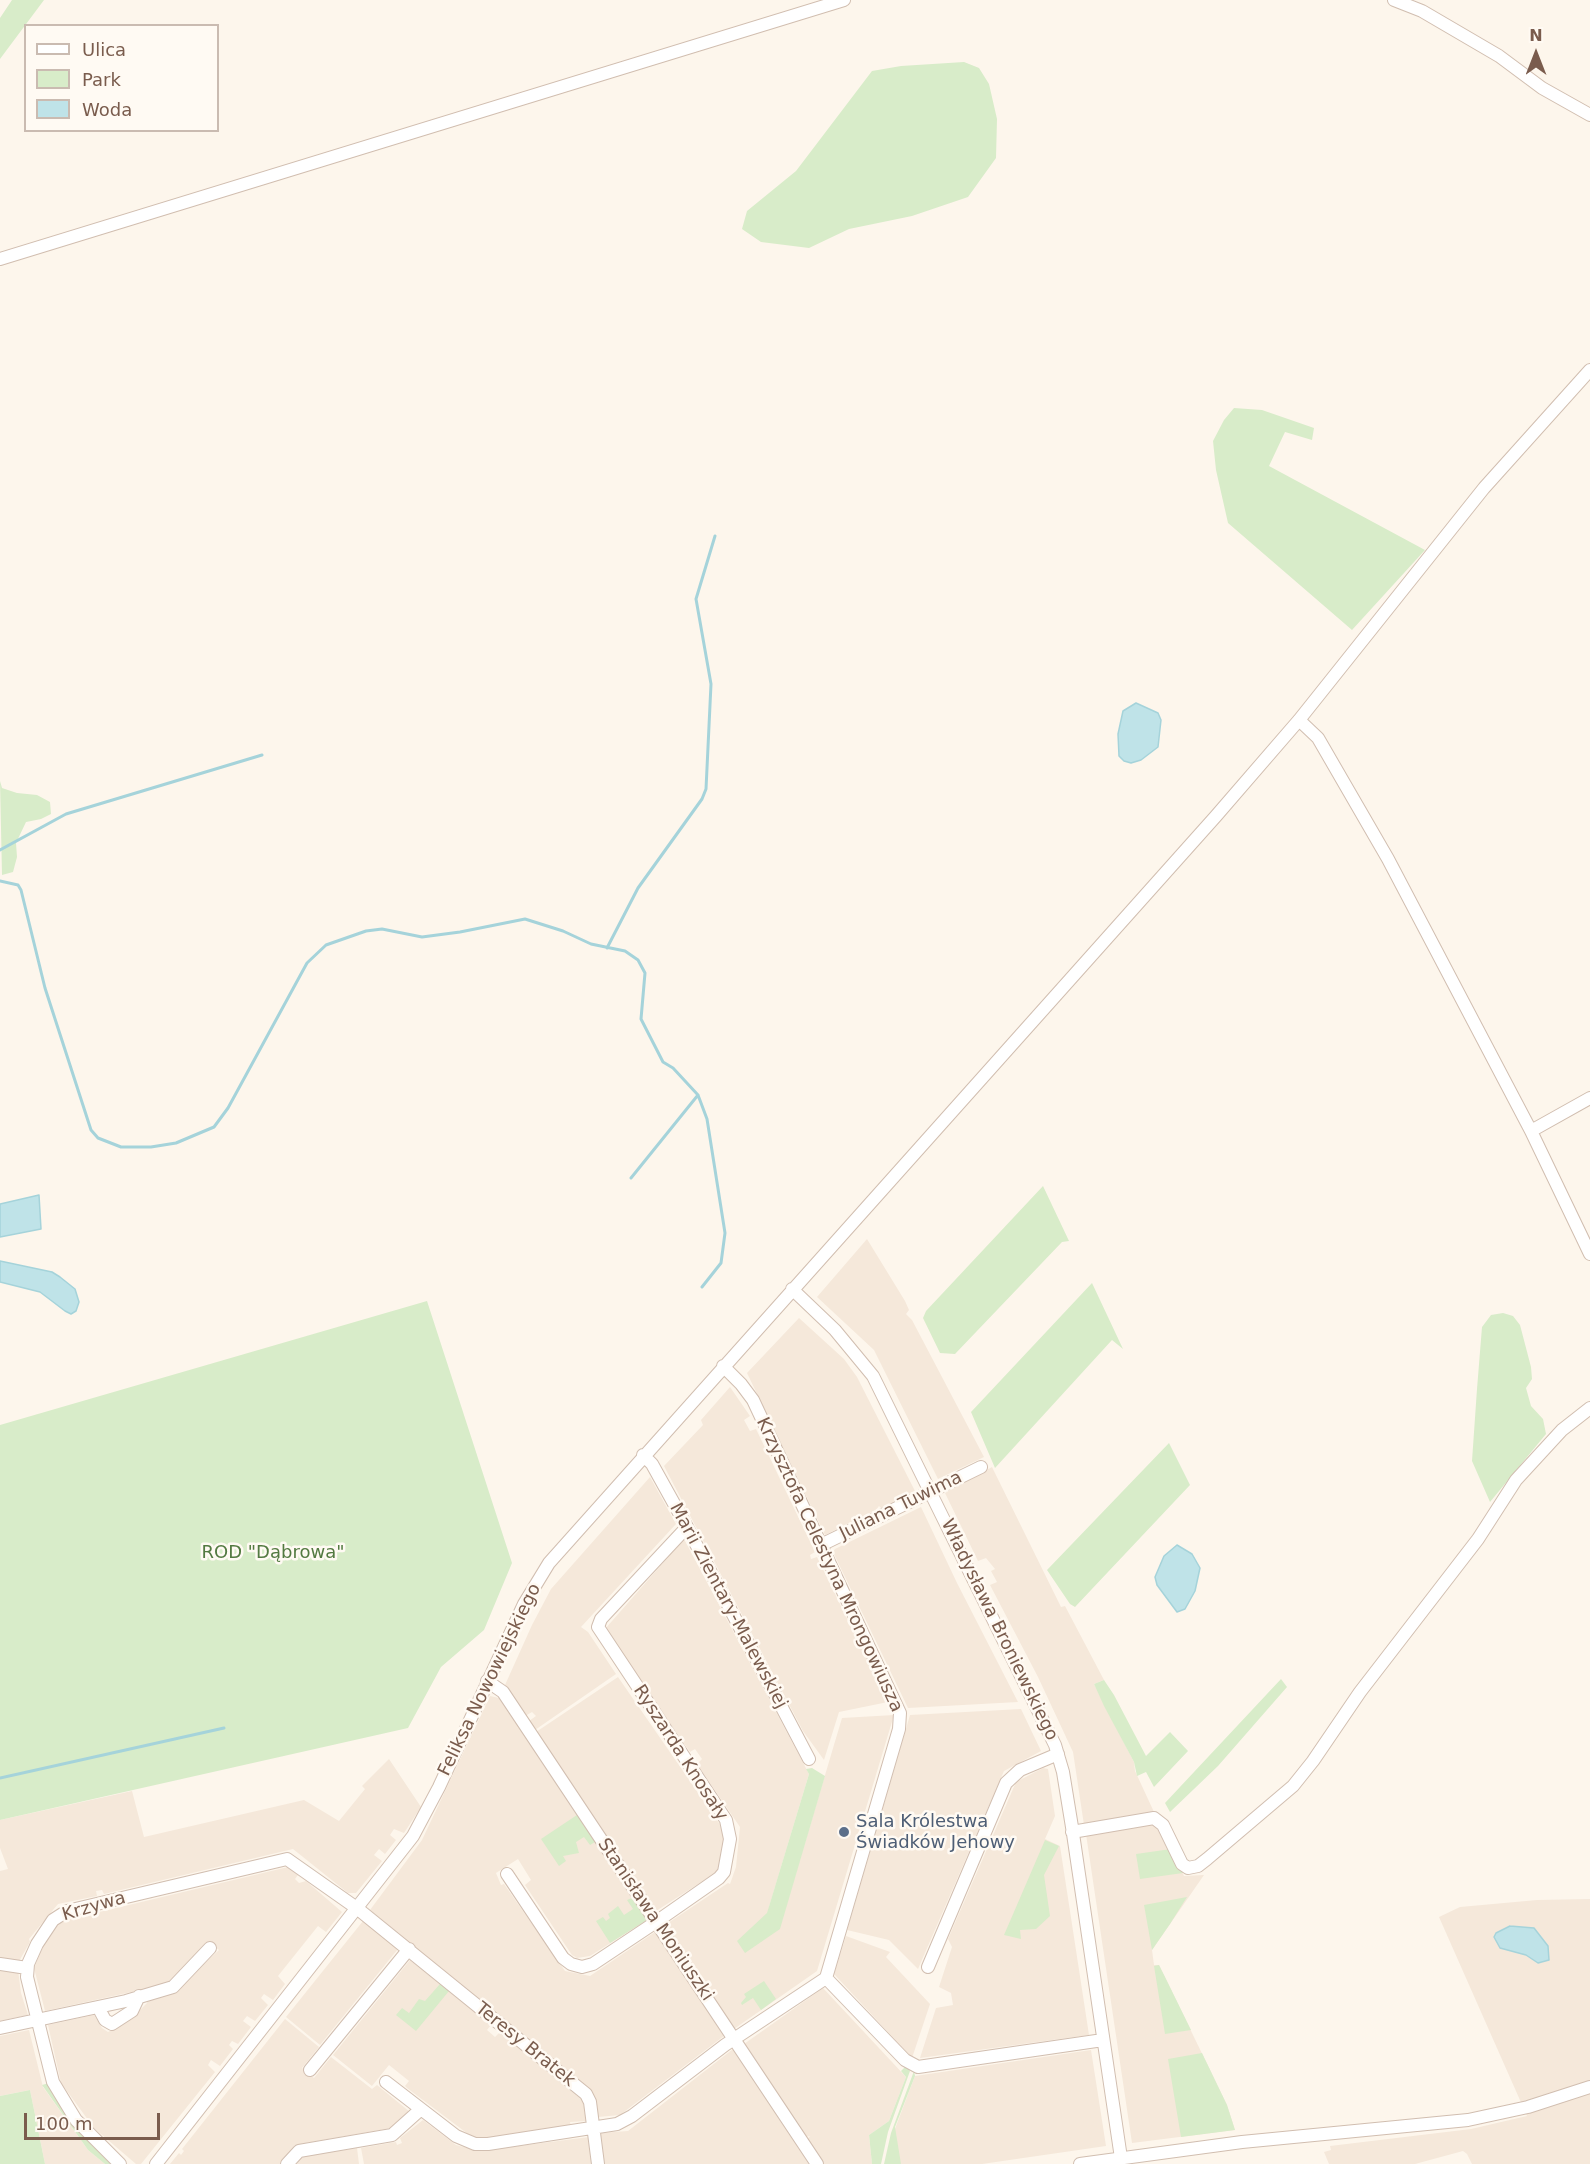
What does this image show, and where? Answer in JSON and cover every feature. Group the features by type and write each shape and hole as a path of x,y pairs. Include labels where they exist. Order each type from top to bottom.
{"street":[{"path":"0,259 844,0"},
{"path":"1394,0 1422,11 1499,56 1542,88 1590,115"},
{"name":"Feliksa Nowowiejskiego","path":"156,2164 358,1909 418,1828 524,1604 549,1563 723,1365 1216,816 1299,720 1484,488 1590,370"},
{"path":"1299,720 1318,738 1388,859 1531,1131 1590,1254"},
{"path":"1531,1131 1590,1098"},
{"name":"Władysława Broniewskiego","path":"792,1289 862,1360 931,1491 1043,1718 1058,1754 1072,1832 1121,2158"},
{"name":"Krzysztofa Celestyna Mrongowiusza","path":"723,1365 741,1383 753,1400 897,1704 900,1718 826,1977"},
{"path":"1072,1832 1154,1818 1164,1825 1182,1864 1188,1868 1198,1866 1207,1859 1293,1786 1313,1761 1359,1692 1478,1539 1516,1480 1562,1431 1590,1408"},
{"name":"Marii Zientary-Malewskiej","path":"643,1455 652,1464 687,1527 809,1759"},
{"name":"Juliana Tuwima","path":"821,1545 981,1467"},
{"name":"Ryszarda Knosały","path":"507,1874 563,1958 577,1966 593,1964 722,1875 726,1864 729,1828 602,1635 598,1624 687,1527"},
{"name":"Stanisława Moniuszki","path":"487,1681 503,1692 817,2164"},
{"path":"928,1967 1006,1783 1020,1770 1058,1754"},
{"name":"Krzywa","path":"27,1968 44,1933 53,1920 63,1913 285,1860 294,1862 358,1909"},
{"name":"Teresy Bratek","path":"358,1909 586,2094 590,2102 598,2164"},
{"path":"0,2028 98,2007 173,1987 210,1948"},
{"path":"310,2070 409,1949"},
{"path":"0,1964 27,1968 37,2020 56,2089 81,2126 120,2164"},
{"path":"386,2082 456,2136 475,2144 488,2145 594,2128 627,2119 734,2039 826,1977 904,2060 918,2067 1103,2040"},
{"path":"98,2007 105,2020 112,2024 132,2011 139,1996"},
{"path":"1080,2164 1204,2147 1468,2120 1528,2107 1590,2087"},
{"path":"287,2164 299,2151 392,2135 421,2109"}],"shaded area":[{"path":"867,1239 905,1301 909,1310 906,1314 912,1320 984,1457 938,1479 874,1350 817,1297"},
{"path":"799,1318 844,1359 857,1377 915,1491 881,1508 879,1506 876,1510 825,1535 747,1373"},
{"path":"730,1387 750,1416 744,1420 750,1431 756,1429 815,1552 810,1555 811,1559 817,1557 888,1702 839,1712 824,1760 803,1731 664,1466 703,1425 701,1420"},
{"path":"992,1467 1061,1607 1065,1606 1104,1680 1094,1684 1134,1762 1135,1771 1154,1812 1084,1825 1073,1752 1038,1677 990,1585 997,1582 991,1571 995,1569 986,1558 978,1561 945,1493"},
{"path":"650,1477 676,1524 581,1627 588,1632 616,1674 535,1730 529,1721 536,1716 532,1712 525,1716 505,1685 532,1625 551,1589"},
{"path":"921,1507 1018,1702 908,1708 833,1552"},
{"path":"684,1539 809,1774 769,1907 784,1913 842,1718 894,1715 817,1971 734,2029 665,1925 728,1883 730,1884 736,1867 740,1827 697,1764 702,1759 695,1749 690,1752 605,1629"},
{"path":"618,1677 721,1826 724,1837 720,1870 656,1911 536,1732"},
{"path":"490,1696 499,1698 647,1920 590,1956 577,1958 572,1955 525,1885 531,1880 518,1859 496,1873 501,1885 504,1884 565,1971 590,1976 655,1932 724,2036 620,2115 598,2117 595,2098 591,2092 370,1910 422,1840"},
{"path":"1021,1709 1041,1751 1004,1771 918,1969 889,1940 847,1930 910,1715"},
{"path":"389,1759 421,1807 404,1833 394,1829 390,1835 396,1840 385,1854 379,1849 374,1855 382,1861 356,1893 348,1893 293,1849 104,1894 102,1890 96,1891 97,1896 58,1904 29,1939 30,1942 18,1963 0,1960 0,1871 8,1869 0,1848 0,1820 132,1791 144,1837 304,1800 339,1821 365,1789 362,1786"},
{"path":"1043,1768 1048,1769 1055,1816 1045,1839 1060,1846 1089,2035 920,2058 936,2008 953,2005 951,1993 939,1987 952,1947 948,1939 1016,1782"},
{"path":"1158,1824 1184,1876 1204,1875 1152,1950 1154,1965 1159,1965 1227,2105 1235,2130 1132,2143 1086,1834"},
{"path":"288,1867 298,1875 295,1879 299,1883 306,1881 342,1912 326,1932 318,1926 278,1976 285,1984 273,2000 264,1994 261,1998 268,2005 255,2021 247,2016 243,2021 251,2027 238,2044 232,2041 229,2045 233,2049 220,2066 211,2060 208,2065 215,2072 141,2164 136,2164 94,2128 61,2083 48,2025 94,2015 102,2028 108,2032 131,2019 147,2003 148,1996 181,1989 179,1987 219,1950 208,1941 172,1983 45,2011 34,1968 45,1942 58,1924 70,1919"},
{"path":"1590,1899 1590,2164 1472,2164 1463,2151 1415,2164 1329,2164 1324,2152 1331,2150 1330,2146 1471,2129 1527,2116 1439,1917 1460,1907 1537,1900"},
{"path":"363,1921 398,1949 320,2045 286,2017"},
{"path":"846,1936 890,1952 886,1957 930,2004 912,2058 834,1974"},
{"path":"410,1960 491,2025 487,2030 495,2037 500,2032 583,2100 586,2121 570,2122 571,2126 502,2137 472,2137 407,2088 405,2086 409,2081 389,2065 372,2086 333,2055"},
{"path":"0,1968 18,1970 21,1993 28,2015 0,2021"},
{"path":"823,1988 906,2077 889,2121 869,2135 872,2164 824,2164 807,2139 810,2136 806,2137 744,2044"},
{"path":"285,2019 319,2047 302,2068 314,2078 331,2057 372,2089 377,2085 410,2112 391,2128 295,2145 280,2164 170,2164 179,2153 181,2155 184,2151 182,2149"},
{"path":"29,2030 43,2087 88,2150 105,2164 45,2164 30,2090 0,2096 0,2036"},
{"path":"733,2049 809,2164 604,2164 600,2133 628,2131"},
{"path":"1091,2050 1106,2146 982,2164 887,2164 893,2134 915,2076"},
{"path":"423,2120 456,2145 480,2151 589,2137 592,2164 364,2164 361,2148 402,2143 400,2138"},
{"path":"357,2148 359,2164 296,2164 301,2157"}],"green space":[{"path":"12,0 44,0 0,59 0,18"},
{"path":"964,62 979,68 989,84 997,119 996,158 968,197 912,216 849,229 809,248 761,242 742,229 747,211 796,171 872,71 901,66"},
{"path":"1234,408 1262,410 1314,428 1312,440 1285,432 1269,466 1425,550 1352,630 1228,523 1216,470 1213,441 1224,420"},
{"path":"0,781 2,788 17,793 37,795 50,802 51,814 26,822 16,843 17,857 13,872 2,875"},
{"path":"1043,1186 1069,1241 1062,1242 955,1354 940,1353 923,1318 926,1311"},
{"path":"1092,1283 1123,1349 1112,1340 995,1468 971,1412"},
{"name":"ROD \"Dąbrowa\"","path":"427,1301 512,1563 484,1630 441,1667 408,1728 0,1820 0,1425"},
{"path":"1503,1313 1513,1316 1520,1325 1531,1367 1532,1379 1526,1388 1531,1406 1543,1419 1546,1434 1490,1502 1472,1461 1482,1327 1491,1315"},
{"path":"1169,1443 1190,1485 1075,1607 1070,1604 1047,1570"},
{"path":"1281,1679 1287,1687 1218,1766 1170,1812 1165,1803"},
{"path":"1104,1680 1146,1756 1170,1732 1188,1751 1154,1787 1146,1772 1137,1776 1134,1762 1104,1706 1094,1684"},
{"path":"812,1768 825,1776 780,1929 745,1953 737,1941 767,1913 809,1774 806,1769"},
{"path":"577,1815 595,1842 590,1845 584,1837 576,1842 579,1853 563,1856 566,1861 559,1866 541,1839"},
{"path":"1045,1840 1059,1846 1044,1875 1050,1916 1036,1929 1020,1930 1021,1939 1004,1935"},
{"path":"1171,1849 1183,1873 1140,1879 1136,1854"},
{"path":"1187,1897 1170,1924 1152,1950 1144,1905"},
{"path":"632,1898 647,1920 610,1943 596,1921 603,1917 606,1921 610,1918 608,1914 618,1906 624,1915 633,1909 627,1900"},
{"path":"1159,1965 1191,2030 1165,2034 1154,1966"},
{"path":"764,1981 776,1999 761,2010 753,1998 742,2005 746,1997 744,1994"},
{"path":"440,1984 449,1991 416,2031 396,2015 402,2008 409,2013 419,1999 425,2001"},
{"path":"1202,2053 1227,2105 1235,2130 1181,2137 1168,2059"},
{"path":"906,2066 910,2071 888,2132 881,2164 872,2164 869,2135 889,2121 906,2077 901,2071"},
{"path":"914,2071 915,2076 895,2127 901,2164 884,2164 891,2133"},
{"path":"49,2083 114,2164 105,2164 88,2150 42,2085"},
{"path":"30,2090 45,2164 0,2164 0,2096"}],"water":[{"path":"1136,703 1158,713 1161,720 1158,747 1141,760 1131,763 1119,756 1118,734 1123,711"},
{"path":"39,1195 41,1229 0,1237 0,1204"},
{"path":"0,1261 52,1272 60,1277 75,1289 79,1302 76,1311 71,1314 65,1311 40,1292 0,1282"},
{"path":"1177,1545 1192,1554 1200,1568 1195,1591 1185,1609 1177,1612 1157,1585 1155,1577 1164,1556"},
{"path":"1510,1926 1534,1928 1548,1946 1549,1960 1538,1963 1526,1955 1500,1948 1494,1937 1496,1933"}],"waterway":[{"path":"607,948 638,888 702,799 706,789 711,684 696,599 715,536"},
{"path":"0,850 66,814 262,755"},
{"path":"0,881 18,885 21,890 45,988 91,1130 98,1138 121,1147 151,1147 176,1143 214,1127 228,1108 307,963 326,945 366,931 382,929 422,937 525,919 563,931 591,944 625,951 638,960 645,973 641,1019 663,1062 673,1068 698,1095 707,1119 725,1233 721,1263 702,1287"},
{"path":"631,1178 698,1095"},
{"path":"0,1778 224,1728"}],"place":[{"name":"Sala Królestwa Świadków Jehowy","path":"844,1832"}]}
